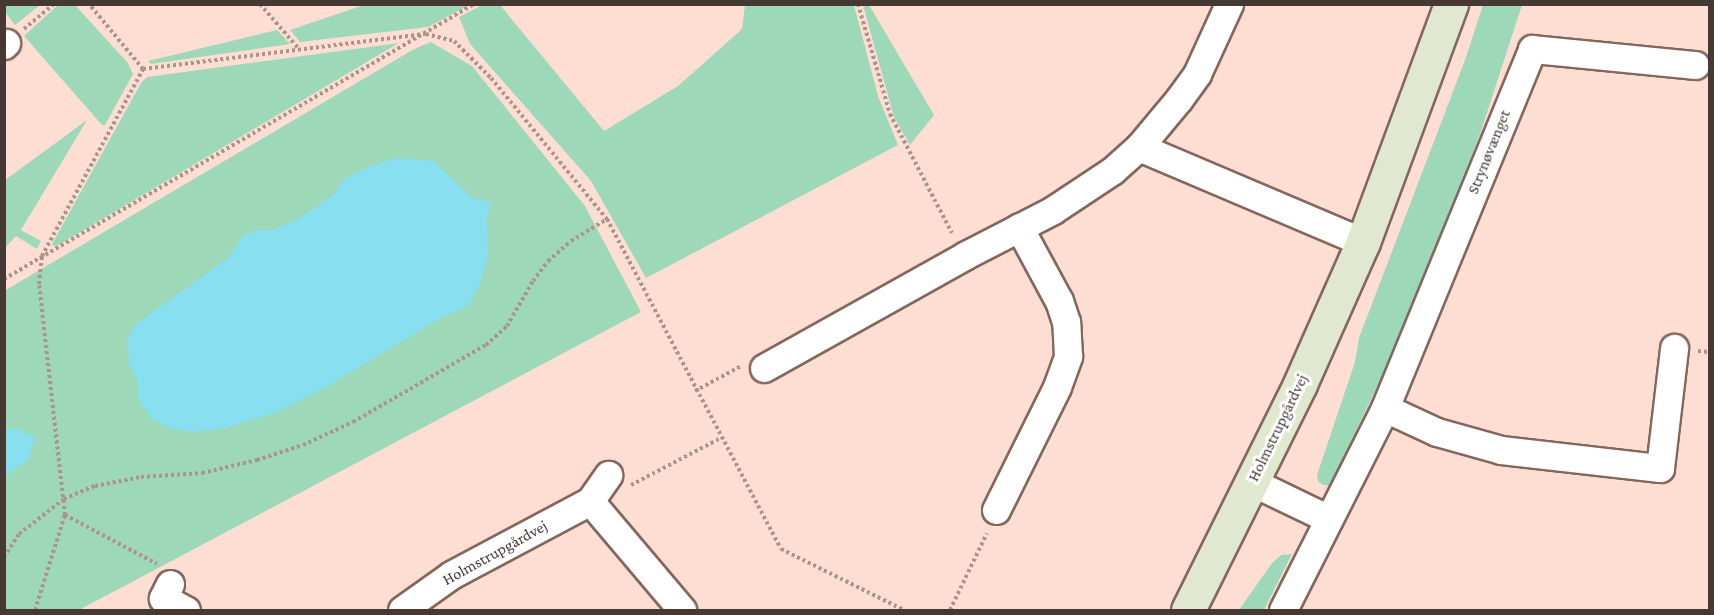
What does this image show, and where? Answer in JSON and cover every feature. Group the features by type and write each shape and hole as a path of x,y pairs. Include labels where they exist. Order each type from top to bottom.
{"street":[{"path":"765,368 1083,192 1139,147 1160,125 1197,74 1230,4"},
{"name":"Holmstrupgårdvej","path":"1188,610 1252,482 1363,242 1451,4"},
{"name":"Strynøvænget","path":"1283,610 1385,408 1532,49 1695,65"},
{"path":"1139,147 1363,242"},
{"path":"996,510 1053,396 1068,356 1067,330 1059,301 1019,227"},
{"path":"1385,408 1437,432 1501,450 1660,468 1674,348"},
{"name":"Holmstrupgårdvej","path":"402,610 451,575 590,501 608,475"},
{"path":"1252,482 1329,519"},
{"path":"590,501 682,610"},
{"path":"170,584 163,598 186,610"}],"path":[{"path":"5,44 54,4"},
{"path":"88,4 143,69"},
{"path":"260,4 299,49"},
{"path":"4,279 474,4"},
{"path":"858,4 890,114 964,256"},
{"path":"143,69 426,34 454,41 491,78 607,219 695,391 781,549 903,610"},
{"path":"35,610 65,515 39,284 42,256 143,69"},
{"path":"4,557 19,534 64,499 95,486 141,477 202,473 256,460 303,445 353,422 486,345 507,326 533,280 548,261 571,241 607,219"},
{"path":"695,391 744,364 765,368"},
{"path":"608,475 631,485 721,438"},
{"path":"950,610 996,510"},
{"path":"65,515 163,568 170,584"}],"green space":[{"path":"484,4 500,5 604,131 678,86 742,29 745,5 854,5 878,96 898,145 646,278 591,181 470,44 459,17"},
{"path":"4,5 40,5 15,25 5,12"},
{"path":"58,5 75,5 128,63 133,74 105,125 102,125 24,36"},
{"path":"364,5 469,5 428,27 300,42 290,30"},
{"path":"863,5 869,5 934,115 910,145 894,117"},
{"path":"1483,5 1522,5 1481,131 1415,306 1330,486 1323,485 1318,481 1317,475 1355,362 1359,338 1465,60"},
{"path":"277,30 290,44 151,64 148,61"},
{"path":"431,42 472,66 585,206 641,312 79,610 5,610 4,291 414,49"},
{"path":"399,43 55,247 52,244 141,83 147,77"},
{"path":"87,120 21,230 41,241 37,249 16,236 5,248 5,180"},
{"path":"1292,554 1264,610 1239,610 1272,563 1281,555"}],"water":[{"path":"397,158 434,161 472,198 491,202 487,218 488,255 479,285 468,306 439,319 328,386 277,412 225,428 192,432 169,428 152,419 139,399 137,379 129,365 127,341 135,325 228,258 244,235 259,230 273,230 297,220 336,193 343,180 368,167"},
{"path":"5,429 21,430 35,437 29,459 5,476"}]}
